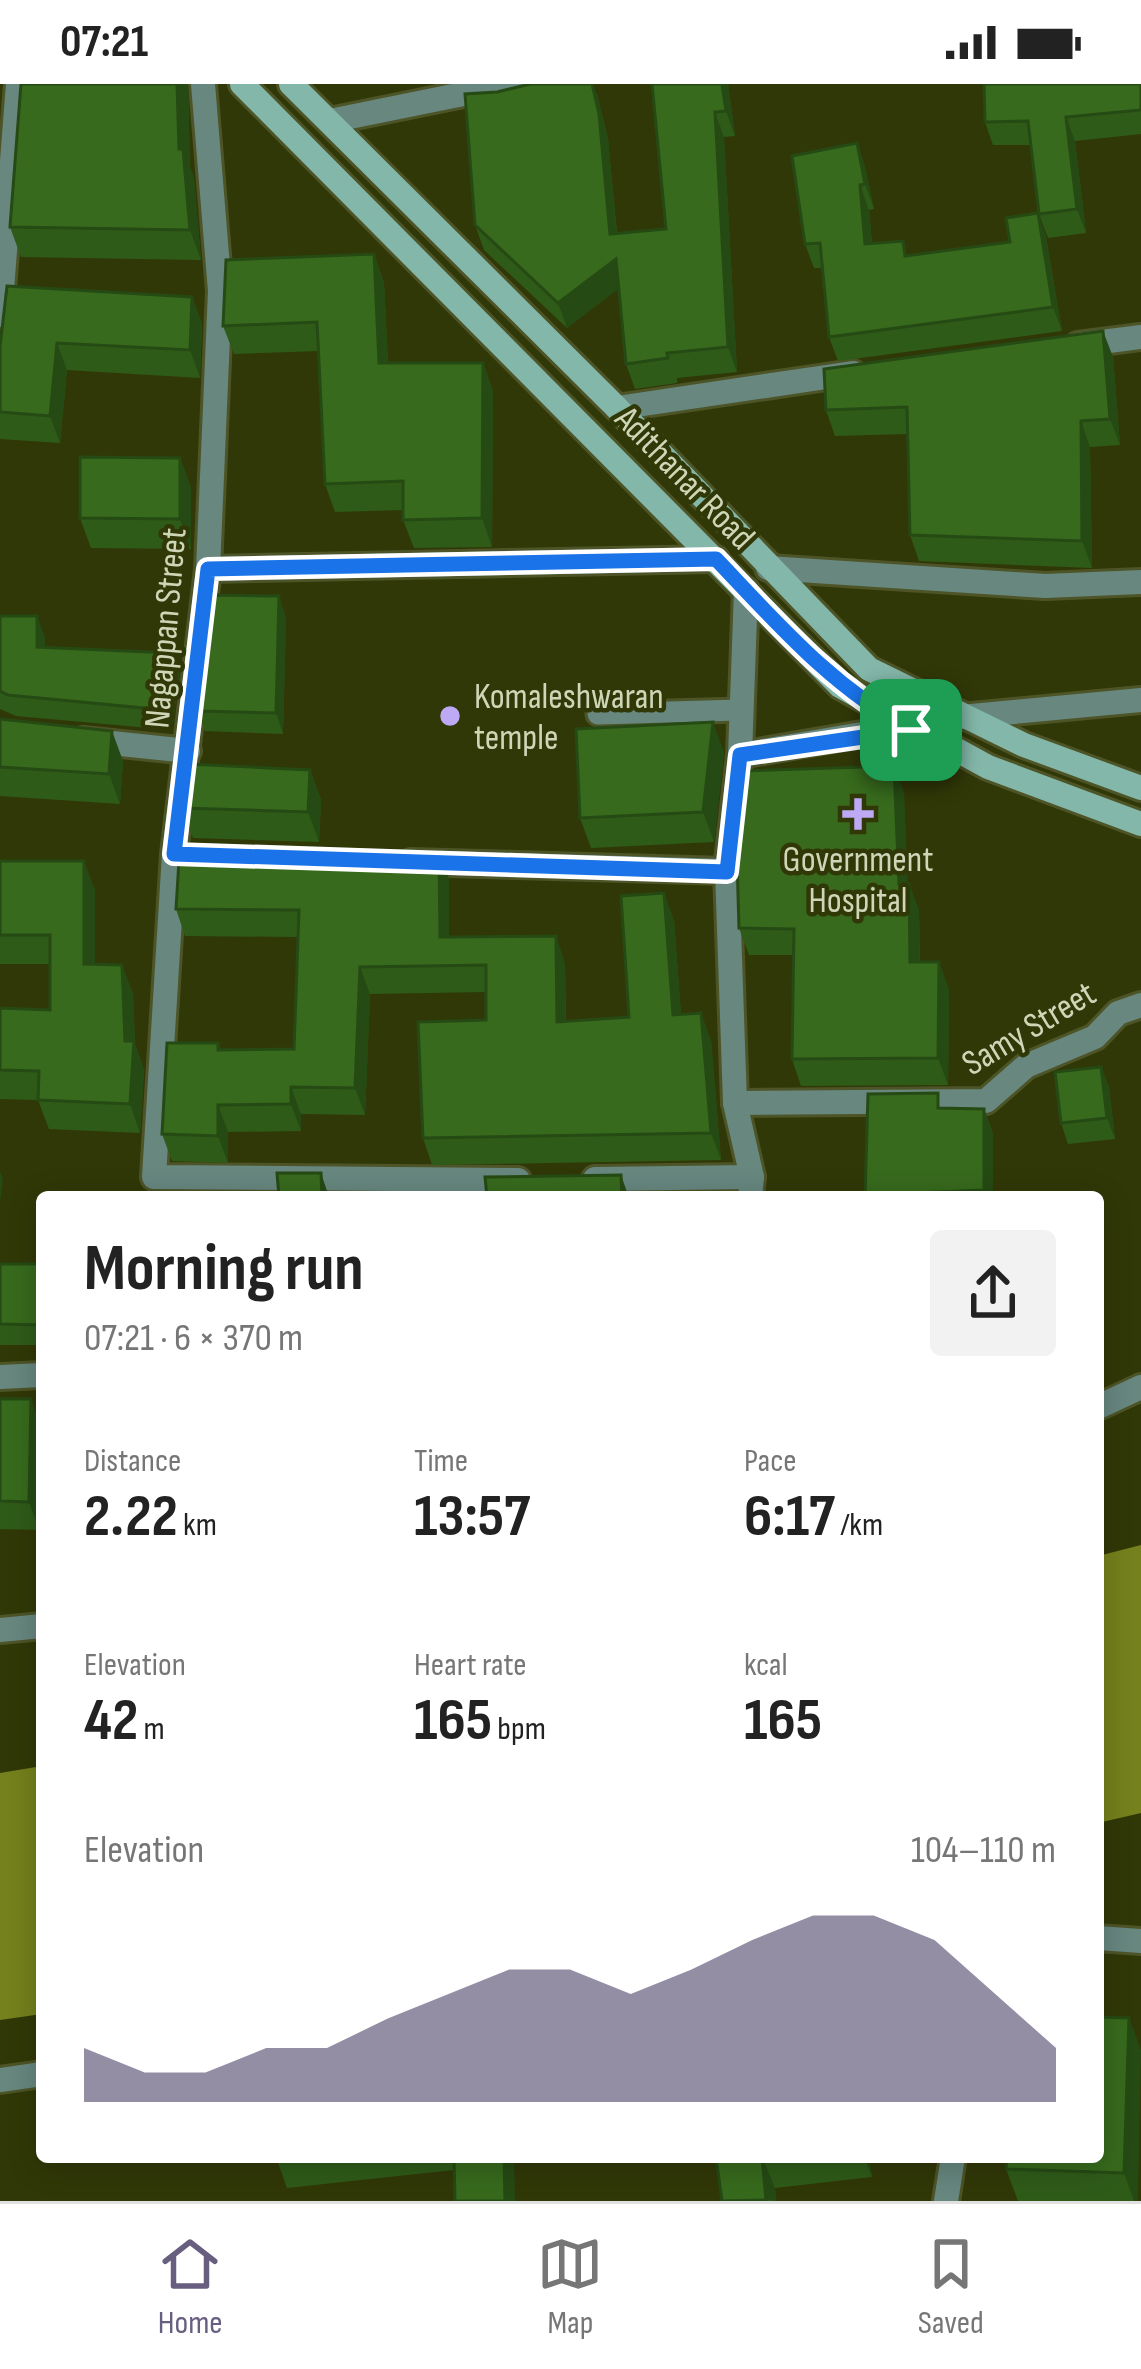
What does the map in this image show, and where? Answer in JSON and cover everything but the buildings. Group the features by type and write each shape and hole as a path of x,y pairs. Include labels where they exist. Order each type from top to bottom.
{"main road":[{"name":"Adithanar Road","path":"242,84 840,686 911,730 988,767 1141,824"},
{"name":"Adithanar Road","path":"291,84 617,407 869,669 961,717 1141,788"}],"street":[{"path":"0,315 18,84"},
{"name":"Nagappan Street","path":"202,84 220,291 208,569 188,751 185,855 154,1178 552,1180 751,1187"},
{"path":"330,122 512,84"},
{"path":"1052,348 1141,337"},
{"path":"617,407 876,370"},
{"path":"208,569 716,559"},
{"path":"768,568 1045,586 1141,582"},
{"path":"746,590 740,755 727,872 735,1103 751,1187"},
{"path":"740,755 911,730 961,717 1141,700"},
{"path":"598,714 740,710"},
{"path":"54,736 188,751"},
{"path":"395,862 727,872"},
{"name":"Samy Street","path":"735,1103 986,1100 1026,1066 1095,1037 1118,1013 1141,1005"},
{"path":"0,1377 36,1375"},
{"path":"1104,1403 1141,1387"},
{"path":"0,1630 36,1627"},
{"path":"1104,1938 1141,1940"},
{"path":"0,2080 36,2075"},
{"path":"946,2201 952,2163"}],"shaded area":[{"path":"1141,1545 1141,1813 1104,1822 1104,1554"},
{"path":"36,1767 36,2015 0,2020 0,1773"}],"place":[{"name":"Komaleshwaran temple","path":"450,716"},
{"name":"Government Hospital","path":"858,814"}],"route":[{"path":"716,559 807,658 866,706 911,730 740,755 727,872 174,854 208,569 716,559"}]}
